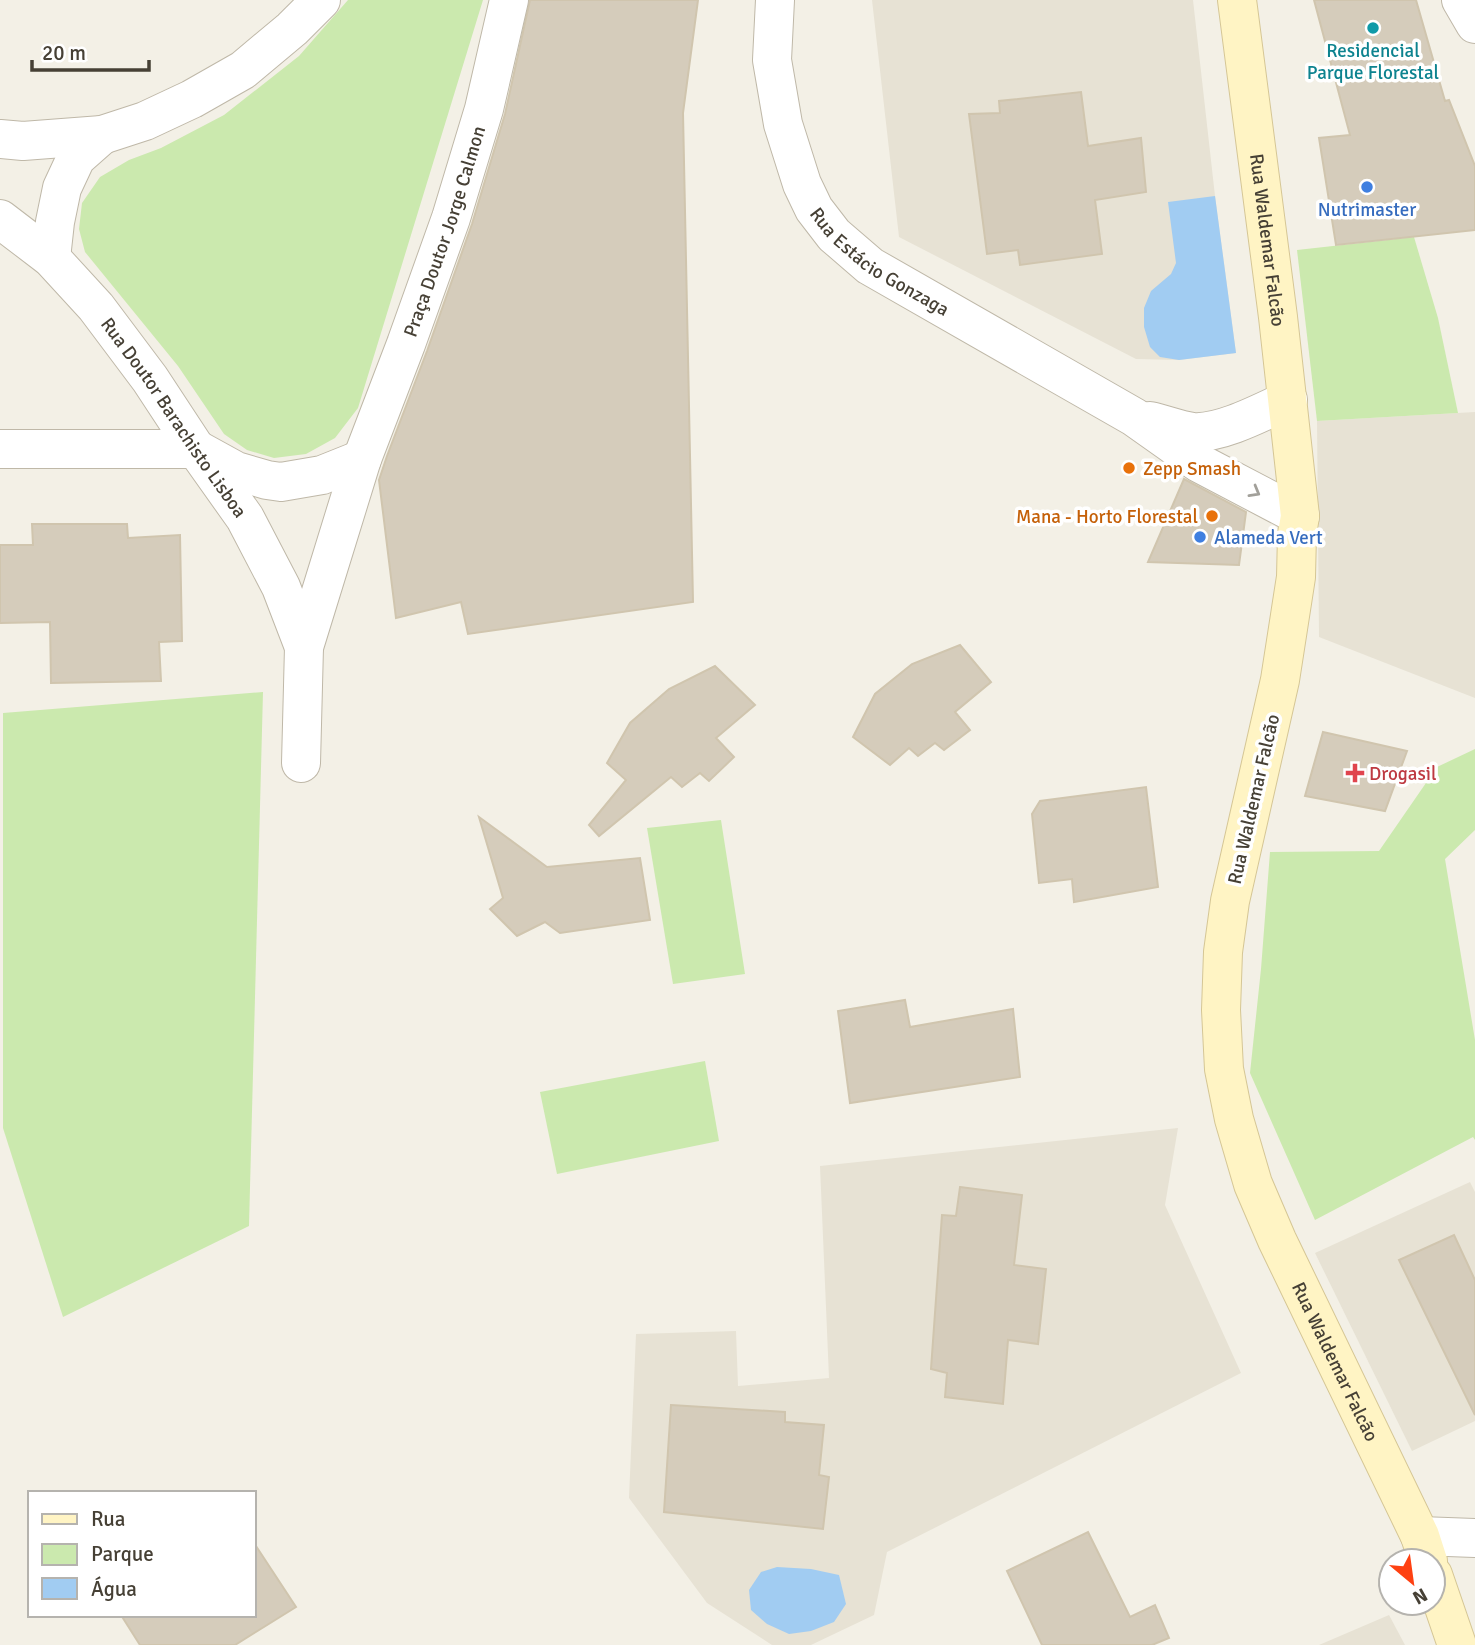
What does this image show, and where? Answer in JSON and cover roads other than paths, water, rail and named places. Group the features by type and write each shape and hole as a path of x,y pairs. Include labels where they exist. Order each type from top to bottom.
{"street":[{"path":"0,139 23,141 102,135 145,121 192,99 243,70 292,29 321,0"},
{"name":"Praça Doutor Jorge Calmon","path":"304,648 362,458 407,344 451,218 484,109 509,0"},
{"name":"Rua Estácio Gonzaga","path":"775,0 772,60 783,124 802,184 814,209 834,235 870,266 1134,417 1199,463 1300,516"},
{"name":"Rua Waldemar Falcão","path":"1237,0 1278,317 1300,516 1296,577 1280,680 1230,901 1223,952 1221,1010 1224,1069 1234,1119 1253,1184 1423,1547"},
{"path":"1461,0 1475,24"},
{"path":"51,258 62,188 76,158 102,135"},
{"name":"Rua Doutor Barachisto Lisboa","path":"0,219 51,258 96,307 150,379 245,518 281,587 304,648"},
{"name":"Rua Estácio Gonzaga","path":"1134,417 1194,432 1221,428 1250,418 1287,400"},
{"path":"0,449 196,449 236,471 281,482 322,475 362,458"},
{"path":"301,763 304,648"},
{"path":"1433,1547 1475,1538"},
{"path":"1447,1616 1457,1645"}],"water":[{"path":"1215,196 1236,353 1179,360 1160,357 1150,347 1144,327 1144,308 1151,291 1171,274 1176,263 1168,202"},
{"path":"777,1567 811,1569 839,1575 846,1604 834,1622 811,1631 789,1634 767,1624 751,1610 749,1590 761,1572"}],"place":[{"name":"Residencial Parque Florestal","path":"1373,28"},
{"name":"Nutrimaster","path":"1367,187"},
{"name":"Zepp Smash","path":"1129,468"},
{"name":"Mana - Horto Florestal","path":"1212,516"},
{"name":"Alameda Vert","path":"1200,537"},
{"name":"Drogasil","path":"1355,773"}]}
